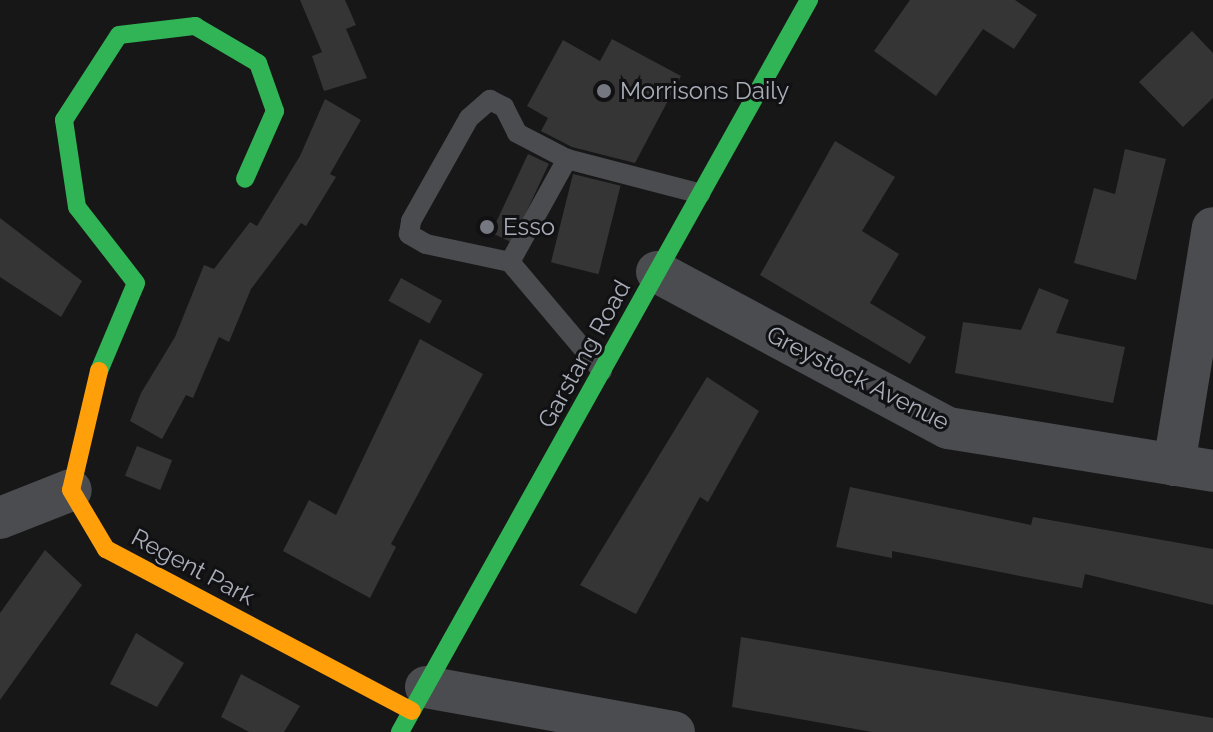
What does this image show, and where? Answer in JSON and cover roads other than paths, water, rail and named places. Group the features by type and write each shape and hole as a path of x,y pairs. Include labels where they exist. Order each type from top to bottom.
{"main road":[{"name":"Garstang Road","path":"400,732 809,0"},
{"path":"71,490 95,381 136,283 77,207 64,120 119,35 195,26 258,63 275,111 245,179"},
{"name":"Regent Park","path":"71,490 106,549 419,699"}],"street":[{"path":"1193,468 1213,228"},
{"name":"Greystock Avenue","path":"657,272 948,428 1193,468"},
{"path":"0,518 71,490"},
{"path":"419,699 674,732"}],"lane":[{"path":"602,371 510,262 426,244 409,234 411,221 469,118 490,100 504,107 517,133 567,159 701,194"},
{"path":"510,262 567,159"}],"place":[{"name":"Morrisons Daily","path":"604,91"},
{"name":"Esso","path":"487,227"}]}
